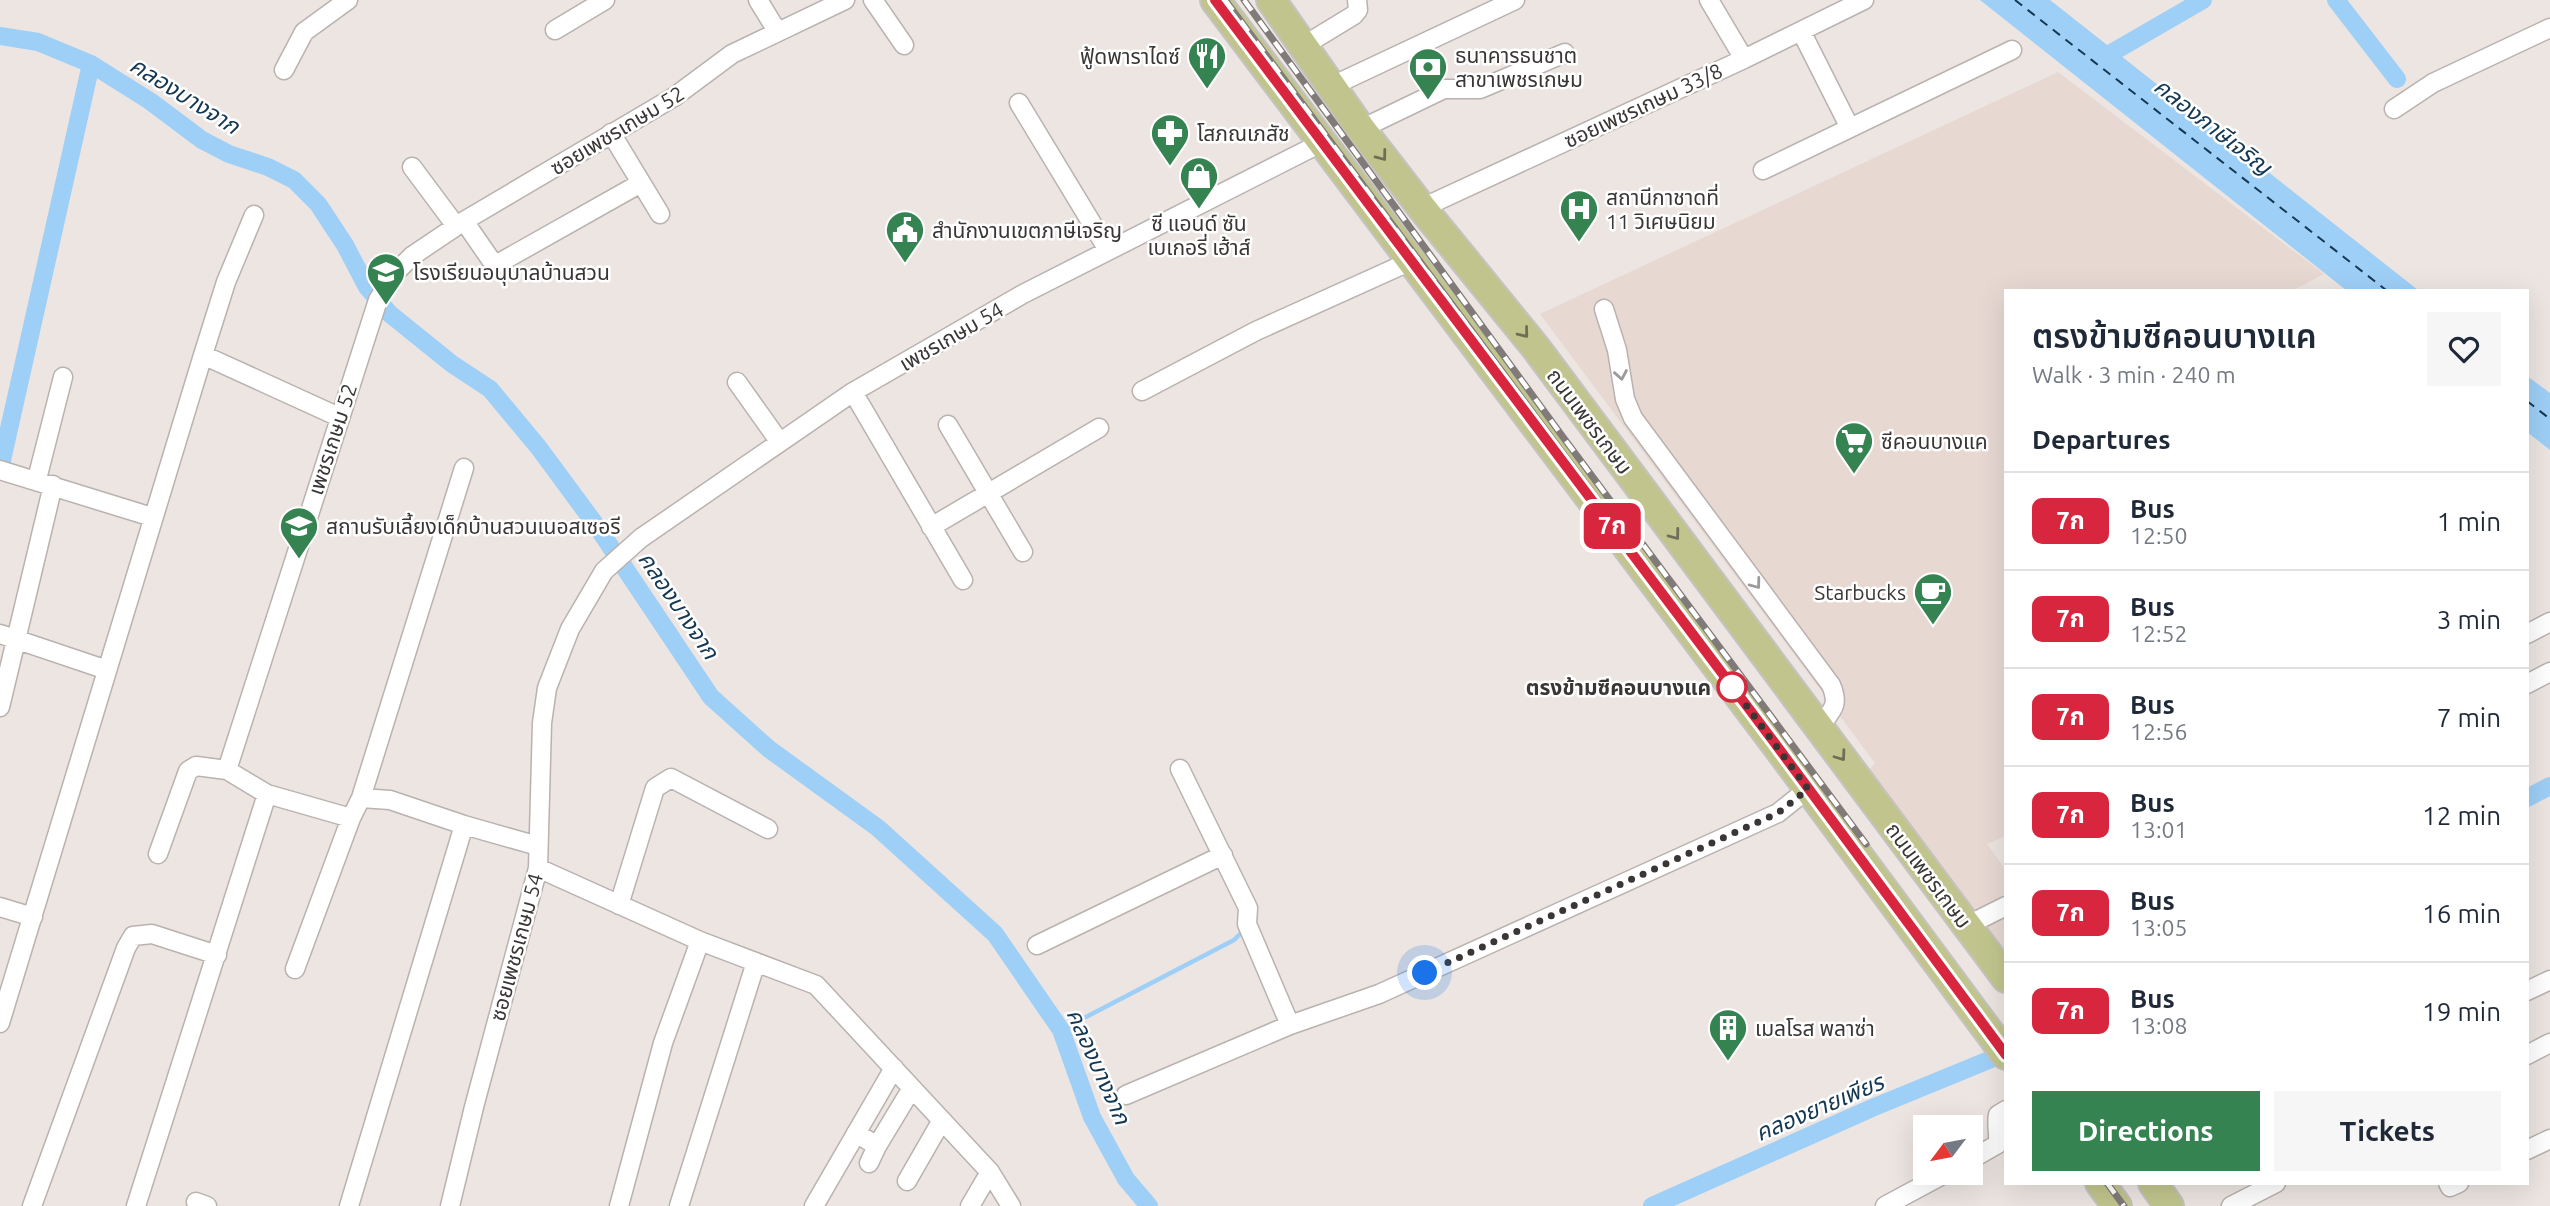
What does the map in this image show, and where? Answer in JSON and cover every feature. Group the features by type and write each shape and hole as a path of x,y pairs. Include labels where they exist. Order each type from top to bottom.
{"main road":[{"path":"1215,0 1998,1045"},
{"name":"ถนนเพชรเกษม","path":"1271,0 1361,129 1536,348 1966,926 2000,961"},
{"path":"2101,1185 2117,1206"},
{"path":"2153,1185 2169,1206"}],"street":[{"path":"284,70 304,33 348,0"},
{"path":"555,30 605,0"},
{"path":"758,0 777,31"},
{"name":"ซอยเพชรเกษม 52","path":"397,271 412,256 460,223 674,97 732,54 845,0"},
{"path":"873,0 904,45"},
{"path":"1303,46 1354,15 1358,10 1357,0"},
{"path":"1330,87 1516,0"},
{"path":"1709,0 1744,59"},
{"name":"ซอยเพชรเกษม 33/8","path":"1422,208 1744,59 1864,0"},
{"path":"2394,109 2433,83 2550,28"},
{"path":"1801,31 1850,128"},
{"path":"1763,170 2012,50"},
{"path":"1361,129 1444,89 1480,89 1565,54"},
{"path":"1019,103 1108,250"},
{"path":"611,133 660,214"},
{"name":"เพชรเกษม 54","path":"604,571 641,538 853,392 1023,294 1323,142"},
{"path":"412,167 494,263 640,183"},
{"path":"0,1023 152,517 226,282 254,215"},
{"path":"1142,391 1256,331 1411,261"},
{"name":"เพชรเกษม 52","path":"227,771 372,317 378,300 397,271"},
{"path":"1604,309 1616,349 1625,399 1633,418 1831,685 1836,698 1834,708 1819,727"},
{"path":"203,355 339,417"},
{"path":"0,707 8,637 45,482 63,377"},
{"path":"737,382 779,442"},
{"path":"853,392 963,580"},
{"path":"948,425 1023,552"},
{"path":"931,527 1099,428"},
{"path":"295,969 351,818 361,798 464,468"},
{"path":"3,470 152,517"},
{"name":"ซอยเพชรเกษม 54","path":"450,1206 538,868 542,723 547,688 570,629 604,571"},
{"path":"2529,633 2550,622"},
{"path":"8,637 107,670"},
{"path":"2529,683 2550,672"},
{"path":"158,854 191,768 195,766 227,771 267,794 351,818"},
{"path":"1180,769 1248,908 1248,926 1290,1025"},
{"path":"619,905 655,788 661,782 671,778 768,829"},
{"path":"1126,1095 1290,1025 1379,994 1778,813 1808,789"},
{"path":"136,1206 267,794"},
{"path":"361,798 390,800 538,846"},
{"path":"349,1206 464,825"},
{"path":"1037,945 1223,855"},
{"path":"538,868 700,941 816,985 990,1172 1011,1206"},
{"path":"0,907 33,917"},
{"path":"1966,926 2004,907"},
{"path":"32,1206 126,948 133,936 152,934 217,955"},
{"path":"619,1206 663,1043 700,941"},
{"path":"679,1206 755,962"},
{"path":"2529,990 2550,980"},
{"path":"2529,1054 2550,1043"},
{"path":"814,1206 894,1068"},
{"path":"869,1163 912,1088"},
{"path":"1983,1153 1998,1144 1996,1124 1998,1115 2004,1111"},
{"path":"907,1181 942,1120"},
{"path":"856,1133 877,1146"},
{"path":"2529,1149 2550,1139"},
{"path":"970,1206 990,1172"},
{"path":"1885,1206 1924,1185"},
{"path":"2231,1206 2272,1185"}],"shaded area":[{"name":"ซีคอนบางแค","path":"2058,72 2324,274 2295,289 2004,289 2004,837 1987,844 2004,868 2004,964 1864,776 1875,763 1540,314"}],"water":[{"path":"1980,0 2050,0 2417,289 2345,289"},
{"path":"2529,377 2550,393 2550,450 2529,434"}],"waterway":[{"path":"2094,63 2203,0"},
{"path":"2336,0 2397,79"},
{"name":"คลองบางจาก","path":"0,36 38,42 91,64 150,101 202,140 294,180 318,204 345,245 367,287 390,314 452,364 490,389 539,448 598,528 711,697 769,749 878,828 995,934 1061,1030 1092,1117 1126,1179 1149,1206"},
{"path":"0,469 91,64"},
{"name":"คลองยายเพียร","path":"2529,797 2550,786"},
{"path":"1061,1030 1234,940 1245,929"},
{"name":"คลองยายเพียร","path":"1652,1206 1872,1108 2004,1054"}],"ferry route":[{"path":"2015,0 2385,289"},
{"path":"2529,403 2550,419"}],"railway":[{"path":"1225,0 2004,1045"},
{"path":"1244,0 1563,437 1866,844"},
{"path":"2108,1185 2124,1206"}],"bus line":[{"name":"7ก","path":"1215,0 1774,742 2004,1052"}],"place":[{"name":"ฟู้ดพาราไดซ์","path":"1207,90"},
{"name":"ธนาคารธนชาต สาขาเพชรเกษม","path":"1428,101"},
{"name":"โสภณเภสัช","path":"1170,167"},
{"name":"ซี แอนด์ ซัน เบเกอรี่ เฮ้าส์","path":"1199,210"},
{"name":"สถานีกาชาดที่ 11 วิเศษนิยม","path":"1579,243"},
{"name":"สำนักงานเขตภาษีเจริญ","path":"905,264"},
{"name":"โรงเรียนอนุบาลบ้านสวน","path":"386,306"},
{"name":"ซีคอนบางแค","path":"1854,475"},
{"name":"สถานรับเลี้ยงเด็กบ้านสวนเนอสเซอรี","path":"299,560"},
{"name":"Starbucks","path":"1933,626"},
{"name":"ตรงข้ามซีคอนบางแค","path":"1732,687"},
{"name":"เมลโรส พลาซ่า","path":"1728,1062"}],"route":[{"path":"1425,973 1778,813 1808,789 1726,678 1732,687"}],"water label":[{"name":"คลองภาษีเจริญ","path":"2213,126"}]}
